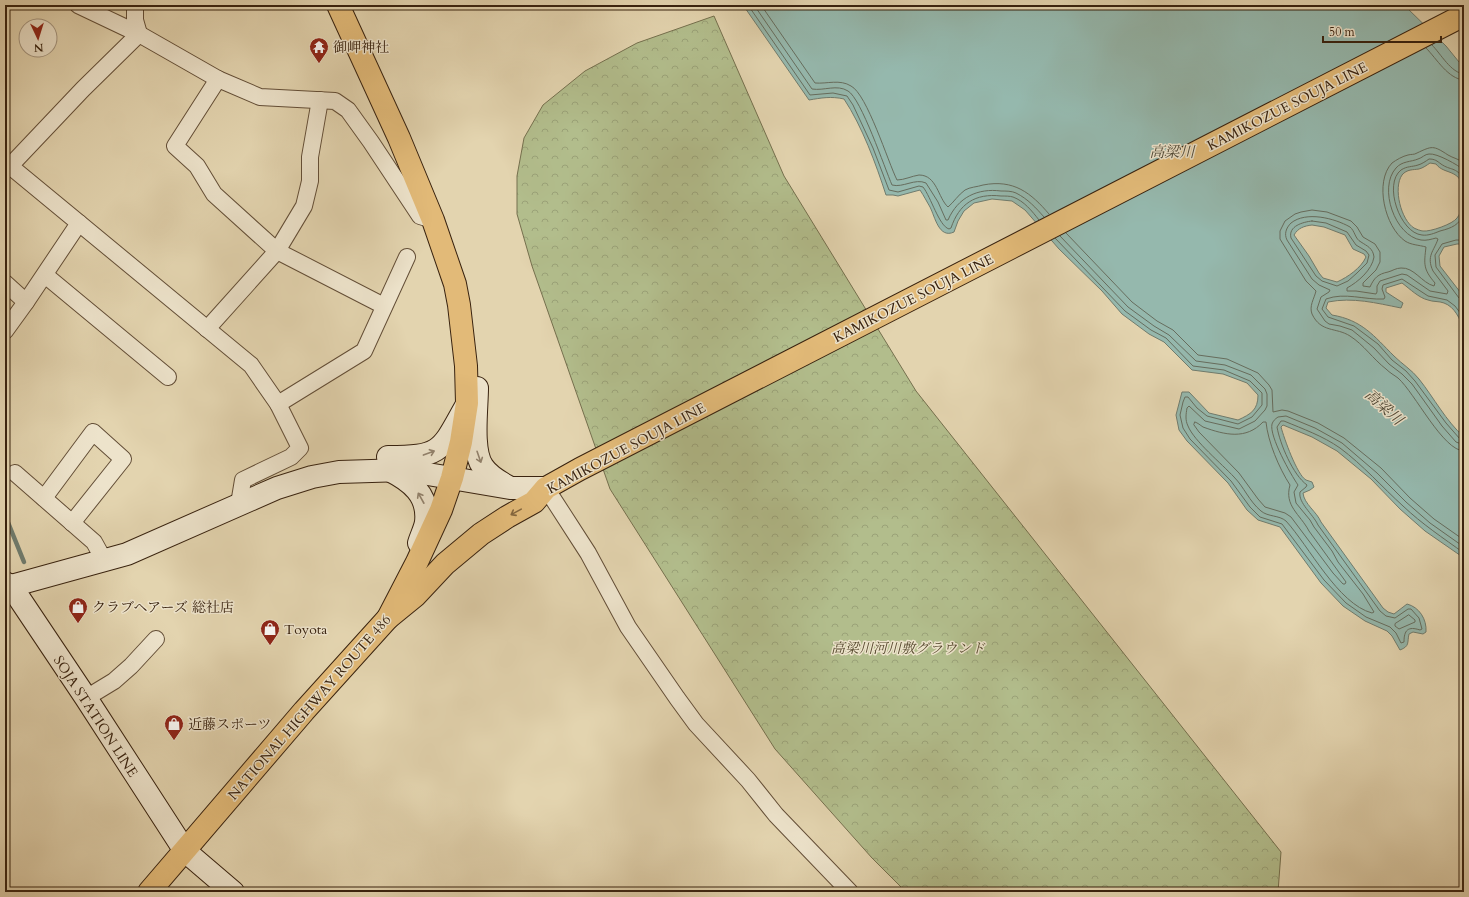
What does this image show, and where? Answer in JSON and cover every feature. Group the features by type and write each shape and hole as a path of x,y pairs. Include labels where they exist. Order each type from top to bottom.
{"main road":[{"name":"NATIONAL HIGHWAY ROUTE 486","path":"149,892 304,711 388,618 417,562 441,510 452,478 461,442 468,403 466,366 460,312 455,284 433,220 399,138 338,5"},
{"name":"KAMIKOZUE SOUJA LINE","path":"388,618 415,596 445,564 463,548 507,517 534,502 546,488 580,469 1464,15"}],"street":[{"path":"78,5 139,34 218,79 260,96 335,101 348,110 420,216 433,220"},
{"path":"135,5 135,20 139,34"},
{"path":"139,34 8,164 251,365 278,404 300,448 291,457 243,480 239,504"},
{"path":"218,79 175,146 197,166 214,194 278,251 384,306"},
{"path":"207,329 278,251 304,206 310,181 310,157 320,100"},
{"path":"5,331 79,223"},
{"path":"278,404 364,351 407,257"},
{"path":"45,274 168,377"},
{"path":"5,282 26,302"},
{"path":"466,366 475,377 477,386 477,455 482,466 492,477 510,488"},
{"path":"340,472 352,461 366,457 414,457 427,454 438,449 448,440 468,403"},
{"path":"44,498 93,432 123,459 72,523"},
{"path":"387,470 405,478 423,497 426,506 426,524 418,546 417,562"},
{"path":"7,586 134,551 276,488 312,477 340,472 404,470 510,488 546,488 588,553 628,627 691,717 748,780 776,815 850,892"},
{"path":"15,473 94,542 104,560"},
{"name":"SOJA STATION LINE","path":"7,586 86,698 185,851 233,892"},
{"path":"86,698 114,681 131,666 156,639"}],"green space":[{"name":"高梁川河川敷グラウンド","path":"714,16 784,176 916,391 1281,852 1278,892 906,892 872,858 775,749 610,489 532,266 517,214 517,176 524,138 543,105 585,71 637,43"}],"water":[{"name":"高梁川","path":"743,5 1402,5 1406,7 1464,66 1464,189 1459,178 1443,170 1436,164 1430,163 1420,169 1410,170 1402,175 1399,181 1398,195 1402,211 1409,224 1414,228 1426,231 1436,229 1455,220 1459,216 1464,195 1464,244 1444,247 1439,256 1440,266 1464,297 1464,330 1459,318 1451,307 1444,303 1425,299 1402,283 1386,288 1386,292 1403,303 1401,308 1364,301 1346,300 1328,302 1326,308 1332,315 1342,317 1360,325 1374,336 1425,386 1446,417 1464,437 1464,558 1425,531 1400,509 1371,479 1337,451 1312,437 1283,425 1281,427 1291,456 1302,477 1312,482 1314,487 1303,493 1308,504 1383,608 1394,614 1407,604 1415,608 1424,618 1426,632 1423,634 1413,632 1409,634 1407,646 1400,650 1392,636 1387,631 1365,621 1343,606 1321,583 1280,527 1258,520 1247,510 1228,483 1187,441 1179,430 1176,415 1182,392 1189,392 1209,413 1238,420 1247,416 1253,411 1258,400 1258,395 1247,383 1223,374 1192,370 1164,342 1149,334 1122,314 1102,291 1059,249 1025,210 1012,201 992,199 974,203 964,211 954,232 949,233 941,230 938,226 930,207 920,190 898,196 886,195 863,133 844,99 830,97 809,100","holes":["1312,225 1324,227 1345,235 1353,249 1364,254 1366,257 1354,272 1337,282 1323,278 1294,235 1299,229 1306,226"]}],"waterway":[{"path":"5,515 24,562"}],"place":[{"name":"御岬神社","path":"319,64"},
{"name":"クラブヘアーズ 総社店","path":"78,624"},
{"name":"Toyota","path":"270,646"},
{"name":"近藤スポーツ","path":"174,741"}]}
